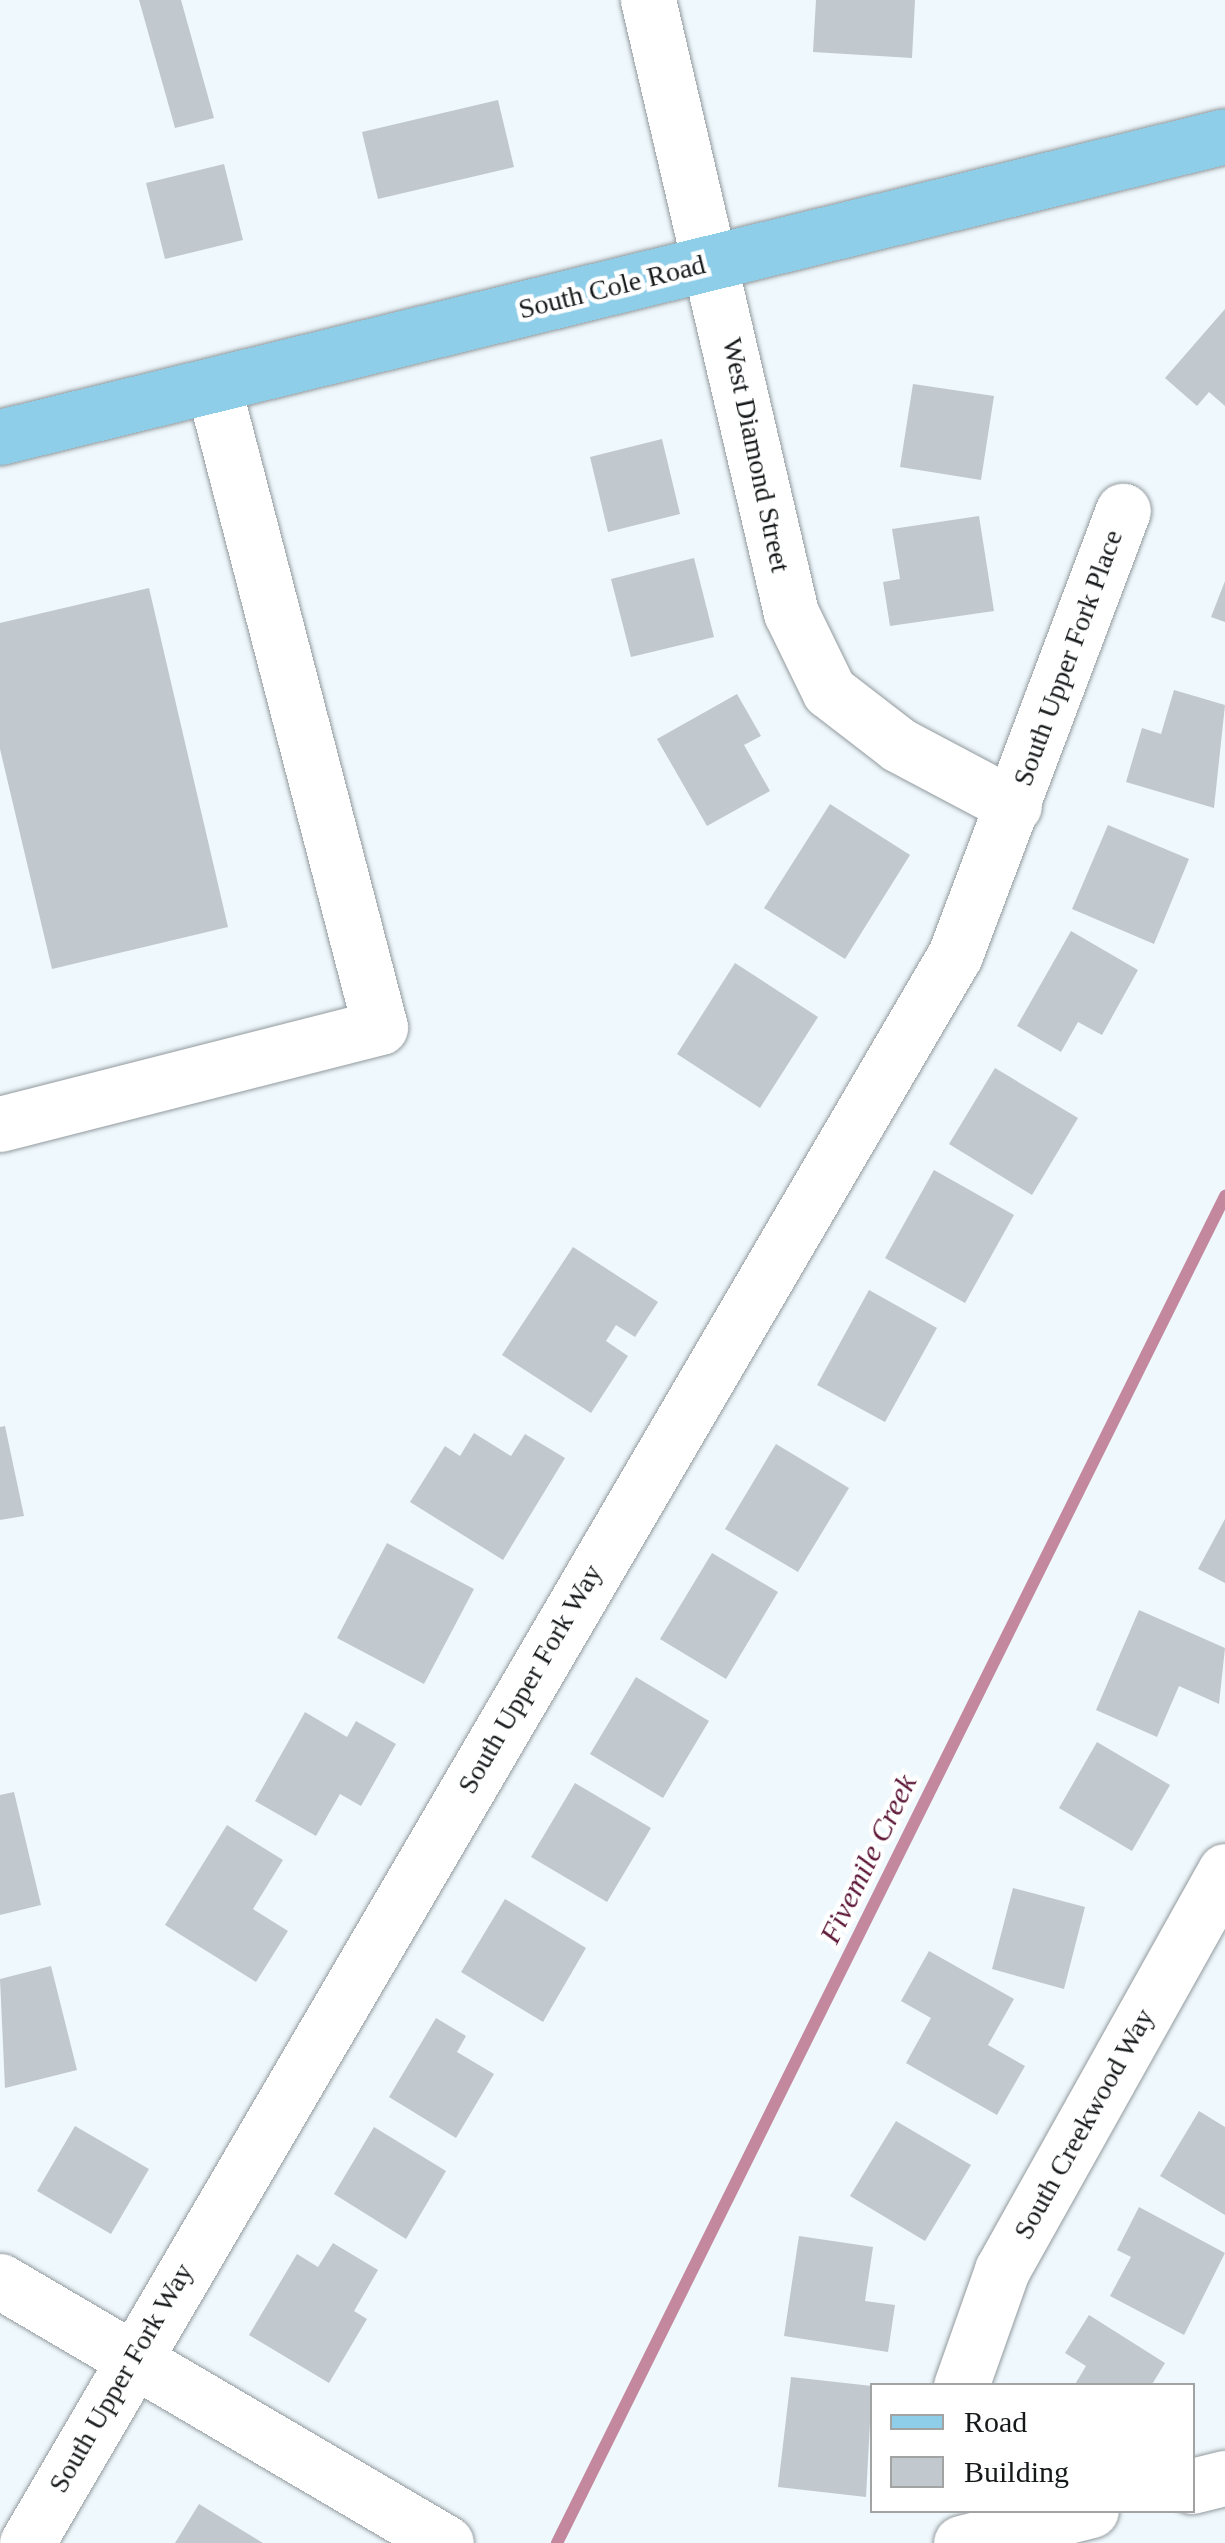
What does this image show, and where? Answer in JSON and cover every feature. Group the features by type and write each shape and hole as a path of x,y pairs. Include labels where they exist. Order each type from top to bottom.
{"main road":[{"name":"South Cole Road","path":"0,437 1225,136"}],"street":[{"name":"West Diamond Street","path":"648,0 713,262 791,614 828,691 898,745 1014,806"},
{"path":"0,1124 380,1027 213,385"},
{"name":"South Upper Fork Place","path":"1014,806 1123,511"},
{"name":"South Upper Fork Way","path":"27,2543 132,2356 955,954 1014,806"},
{"name":"South Creekwood Way","path":"962,2383 1002,2270 1225,1871"},
{"path":"0,2281 446,2543"},
{"path":"1195,2485 1225,2478"},
{"path":"979,2530 1075,2513"}],"building":[{"path":"139,0 181,0 214,118 175,128"},
{"path":"816,0 915,0 912,58 813,52"},
{"path":"498,100 514,167 378,199 362,132"},
{"path":"224,164 243,240 165,259 146,183"},
{"path":"1225,309 1225,406 1209,392 1197,406 1165,378"},
{"path":"913,384 994,396 981,480 900,467"},
{"path":"662,439 680,514 608,532 590,457"},
{"path":"979,516 994,611 890,626 883,582 900,579 892,529"},
{"path":"694,558 714,637 631,657 611,579"},
{"path":"1225,581 1225,622 1211,617"},
{"path":"149,588 228,927 52,969 0,749 0,623"},
{"path":"1174,690 1225,705 1214,808 1126,782 1142,728 1161,734"},
{"path":"737,694 761,736 744,745 770,791 707,826 657,739"},
{"path":"830,804 910,855 845,959 764,908"},
{"path":"1108,825 1189,859 1154,944 1072,909"},
{"path":"1071,931 1138,970 1102,1035 1078,1022 1061,1052 1017,1026"},
{"path":"735,963 818,1017 760,1108 677,1054"},
{"path":"995,1068 1078,1118 1032,1195 949,1144"},
{"path":"934,1170 1014,1215 965,1303 885,1258"},
{"path":"573,1247 658,1302 635,1337 616,1325 606,1341 628,1356 591,1413 502,1355"},
{"path":"869,1290 937,1328 885,1422 817,1385"},
{"path":"5,1426 24,1516 0,1520 0,1427"},
{"path":"474,1433 511,1456 525,1434 565,1458 503,1560 410,1502 445,1446 460,1456"},
{"path":"776,1444 849,1488 798,1572 725,1529"},
{"path":"1225,1519 1225,1583 1198,1569"},
{"path":"387,1543 474,1589 424,1684 337,1638"},
{"path":"712,1553 778,1592 726,1679 660,1639"},
{"path":"1139,1610 1225,1648 1219,1704 1179,1686 1157,1737 1096,1710"},
{"path":"636,1677 709,1721 663,1798 590,1754"},
{"path":"305,1712 347,1737 356,1721 396,1744 361,1806 340,1794 316,1836 255,1801"},
{"path":"1097,1742 1170,1785 1132,1851 1059,1808"},
{"path":"575,1783 651,1828 607,1902 531,1857"},
{"path":"14,1792 41,1905 0,1915 0,1795"},
{"path":"227,1825 283,1860 253,1909 288,1931 256,1982 165,1925"},
{"path":"1013,1888 1085,1907 1064,1989 992,1969"},
{"path":"505,1899 586,1948 543,2022 461,1972"},
{"path":"929,1951 1014,1999 988,2045 1025,2066 997,2115 906,2063 931,2018 901,2001"},
{"path":"51,1966 77,2070 5,2088 0,1979"},
{"path":"436,2018 466,2036 457,2052 494,2074 456,2138 389,2097"},
{"path":"1199,2111 1225,2127 1225,2215 1160,2176"},
{"path":"896,2121 971,2165 925,2241 850,2196"},
{"path":"75,2126 149,2169 111,2234 37,2191"},
{"path":"374,2127 446,2171 406,2239 334,2194"},
{"path":"1139,2207 1225,2253 1184,2335 1110,2296 1131,2257 1117,2250"},
{"path":"799,2236 873,2247 865,2301 895,2305 888,2352 784,2336"},
{"path":"333,2243 378,2270 354,2311 367,2319 329,2383 249,2335 297,2254 318,2267"},
{"path":"1089,2315 1165,2363 1153,2383 1076,2383 1086,2366 1065,2353"},
{"path":"791,2377 870,2386 866,2497 778,2487"},
{"path":"199,2504 263,2543 175,2543"}],"waterway":[{"name":"Fivemile Creek","path":"557,2543 1225,1196"}]}
